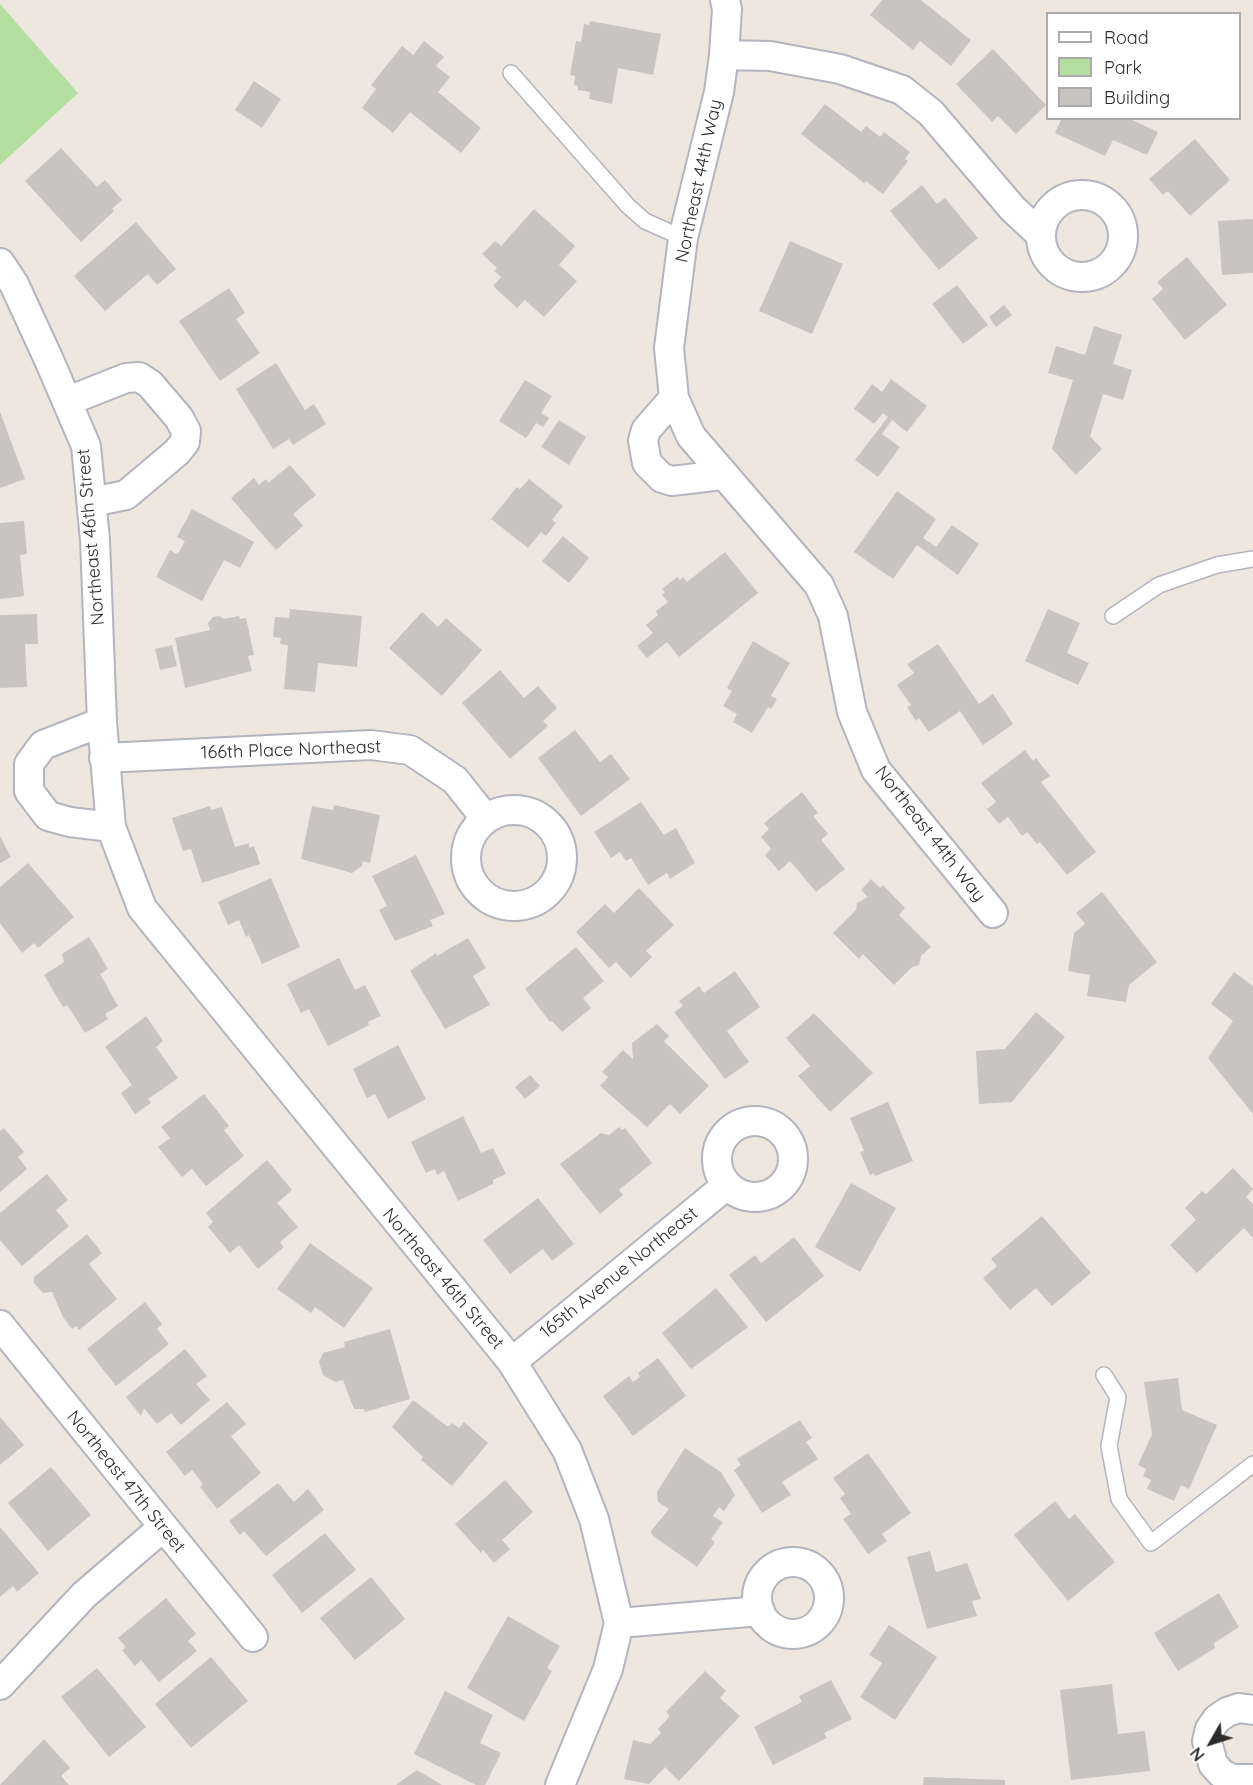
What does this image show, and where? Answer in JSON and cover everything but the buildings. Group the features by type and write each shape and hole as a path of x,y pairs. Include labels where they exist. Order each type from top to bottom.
{"street":[{"name":"Northeast 44th Way","path":"725,0 727,9 719,92 684,238 669,348 674,398 691,436 819,585 833,616 852,712 876,770 993,913"},
{"path":"724,55 770,56 840,69 902,90 931,113 1013,210 1041,235"},
{"name":"Northeast 46th Street","path":"0,263 14,284 68,401 86,446 92,502 104,758 111,827 142,908 512,1362 567,1450 594,1519 619,1623 608,1669 560,1785"},
{"path":"68,401 126,378 139,377 150,384 186,431 185,442 177,452 126,495 92,502"},
{"path":"674,398 646,430 643,441 647,462 662,478 672,481 723,475"},
{"path":"102,722 43,745 29,764 29,791 48,816 70,822 111,827"},
{"name":"166th Place Northeast","path":"104,758 371,745 411,750 455,780 486,819"},
{"name":"165th Avenue Northeast","path":"512,1362 727,1185"},
{"name":"Northeast 47th Street","path":"0,1325 162,1528 253,1637"},
{"path":"0,1685 84,1595 162,1528"},
{"path":"619,1623 760,1611"},
{"path":"1253,1710 1239,1708 1216,1719 1207,1741 1208,1753 1221,1773 1232,1779 1253,1779"}],"lane":[{"path":"511,74 628,206 645,221 684,238"},
{"path":"1113,616 1159,585 1217,565 1253,559"},
{"path":"1104,1375 1118,1397 1109,1446 1119,1499 1151,1543 1253,1464"}],"green space":[{"path":"0,4 78,93 0,165"}]}
